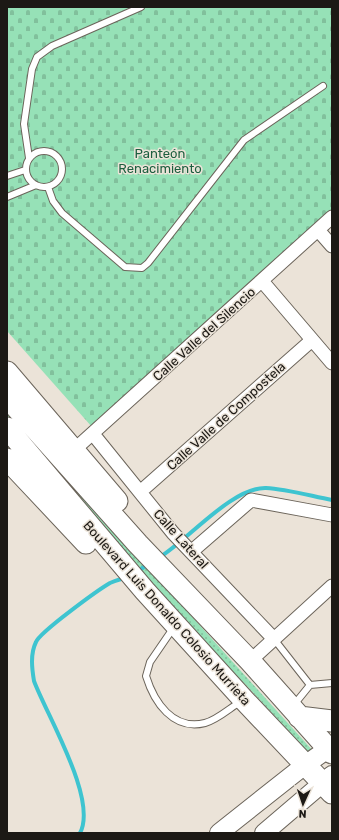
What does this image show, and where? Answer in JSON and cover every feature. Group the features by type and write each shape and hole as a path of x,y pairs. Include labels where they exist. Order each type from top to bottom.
{"highway":[{"path":"7,372 136,522 143,549"},
{"name":"Boulevard Luis Donaldo Colosio Murrieta","path":"7,397 143,549 250,661 296,713 331,749"},
{"name":"Boulevard Luis Donaldo Colosio Murrieta","path":"7,428 145,591 305,765 329,783"},
{"path":"7,459 89,546 119,560"},
{"path":"296,713 332,721"}],"main road":[{"path":"219,833 305,765 331,749"},
{"path":"264,833 329,783"}],"street":[{"name":"Calle Valle del Silencio","path":"74,450 332,217"},
{"path":"318,230 332,246"},
{"path":"262,281 332,363"},
{"name":"Calle Valle de Compostela","path":"140,492 312,340"},
{"name":"Calle Lateral","path":"93,434 173,533 274,639"},
{"path":"187,548 251,500 332,515"},
{"path":"250,661 332,586"}],"lane":[{"path":"36,185 27,176 25,170 29,158 24,124 32,68 38,57 52,46 141,7"},
{"path":"48,187 53,201 62,213 125,267 142,268 148,263 244,140 323,86"},
{"path":"7,197 36,185 48,187 54,184 62,174 61,162 52,152 46,150 40,151 29,158"},
{"path":"7,176 25,170"},
{"path":"176,624 150,662 146,676 159,705 178,721 191,724 206,722 244,700"},
{"path":"274,639 310,685"},
{"path":"310,685 332,683"},
{"path":"296,713 310,685"}],"green space":[{"name":"Panteón Renacimiento","path":"7,7 332,7 332,211 92,427 7,331"},
{"path":"7,403 77,489 314,752 309,753 231,671 7,423"}],"waterway":[{"path":"160,557 225,505 239,496 253,490 266,488 290,491 332,500"},
{"path":"136,572 149,564"},
{"path":"80,833 84,818 82,800 77,779 69,757 34,681 32,656 36,642 58,621 110,583 125,578"}]}
